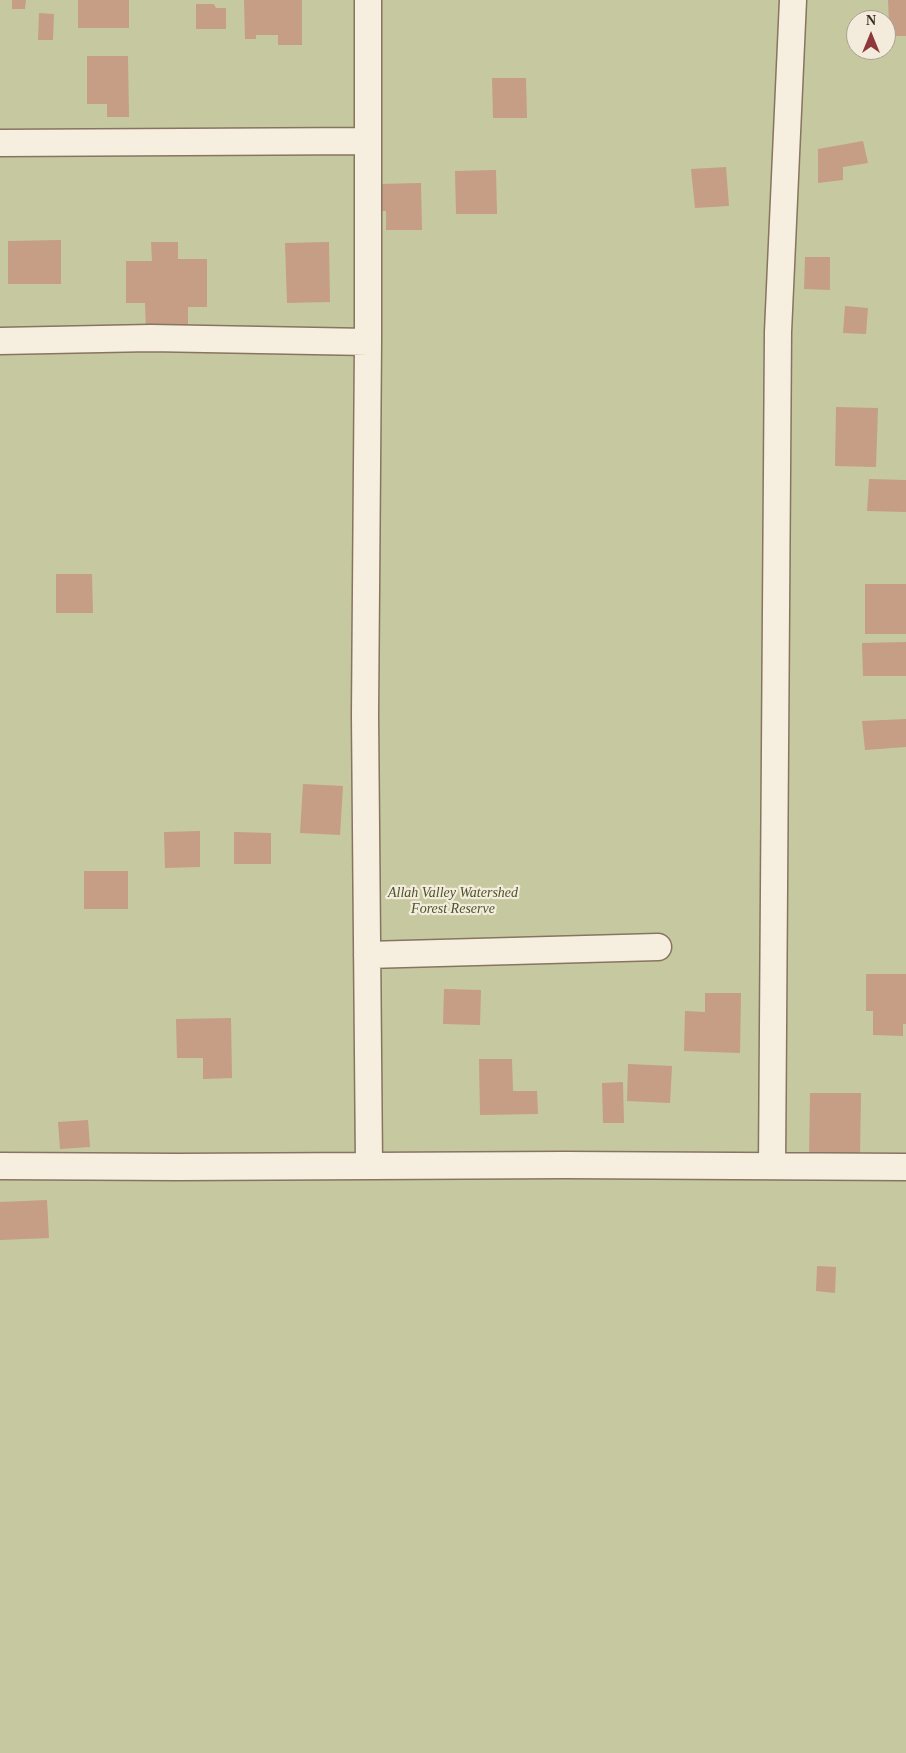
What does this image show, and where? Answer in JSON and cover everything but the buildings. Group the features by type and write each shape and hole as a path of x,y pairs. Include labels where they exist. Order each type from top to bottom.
{"street":[{"path":"368,0 365,705 369,1166"},
{"path":"772,1166 778,332 793,0"},
{"path":"0,143 367,141"},
{"path":"0,341 151,338 368,342"},
{"path":"367,955 658,947"},
{"path":"0,1166 906,1167"}],"green space":[{"name":"Allah Valley Watershed Forest Reserve","path":"0,0 906,0 906,1753 0,1753"}]}
